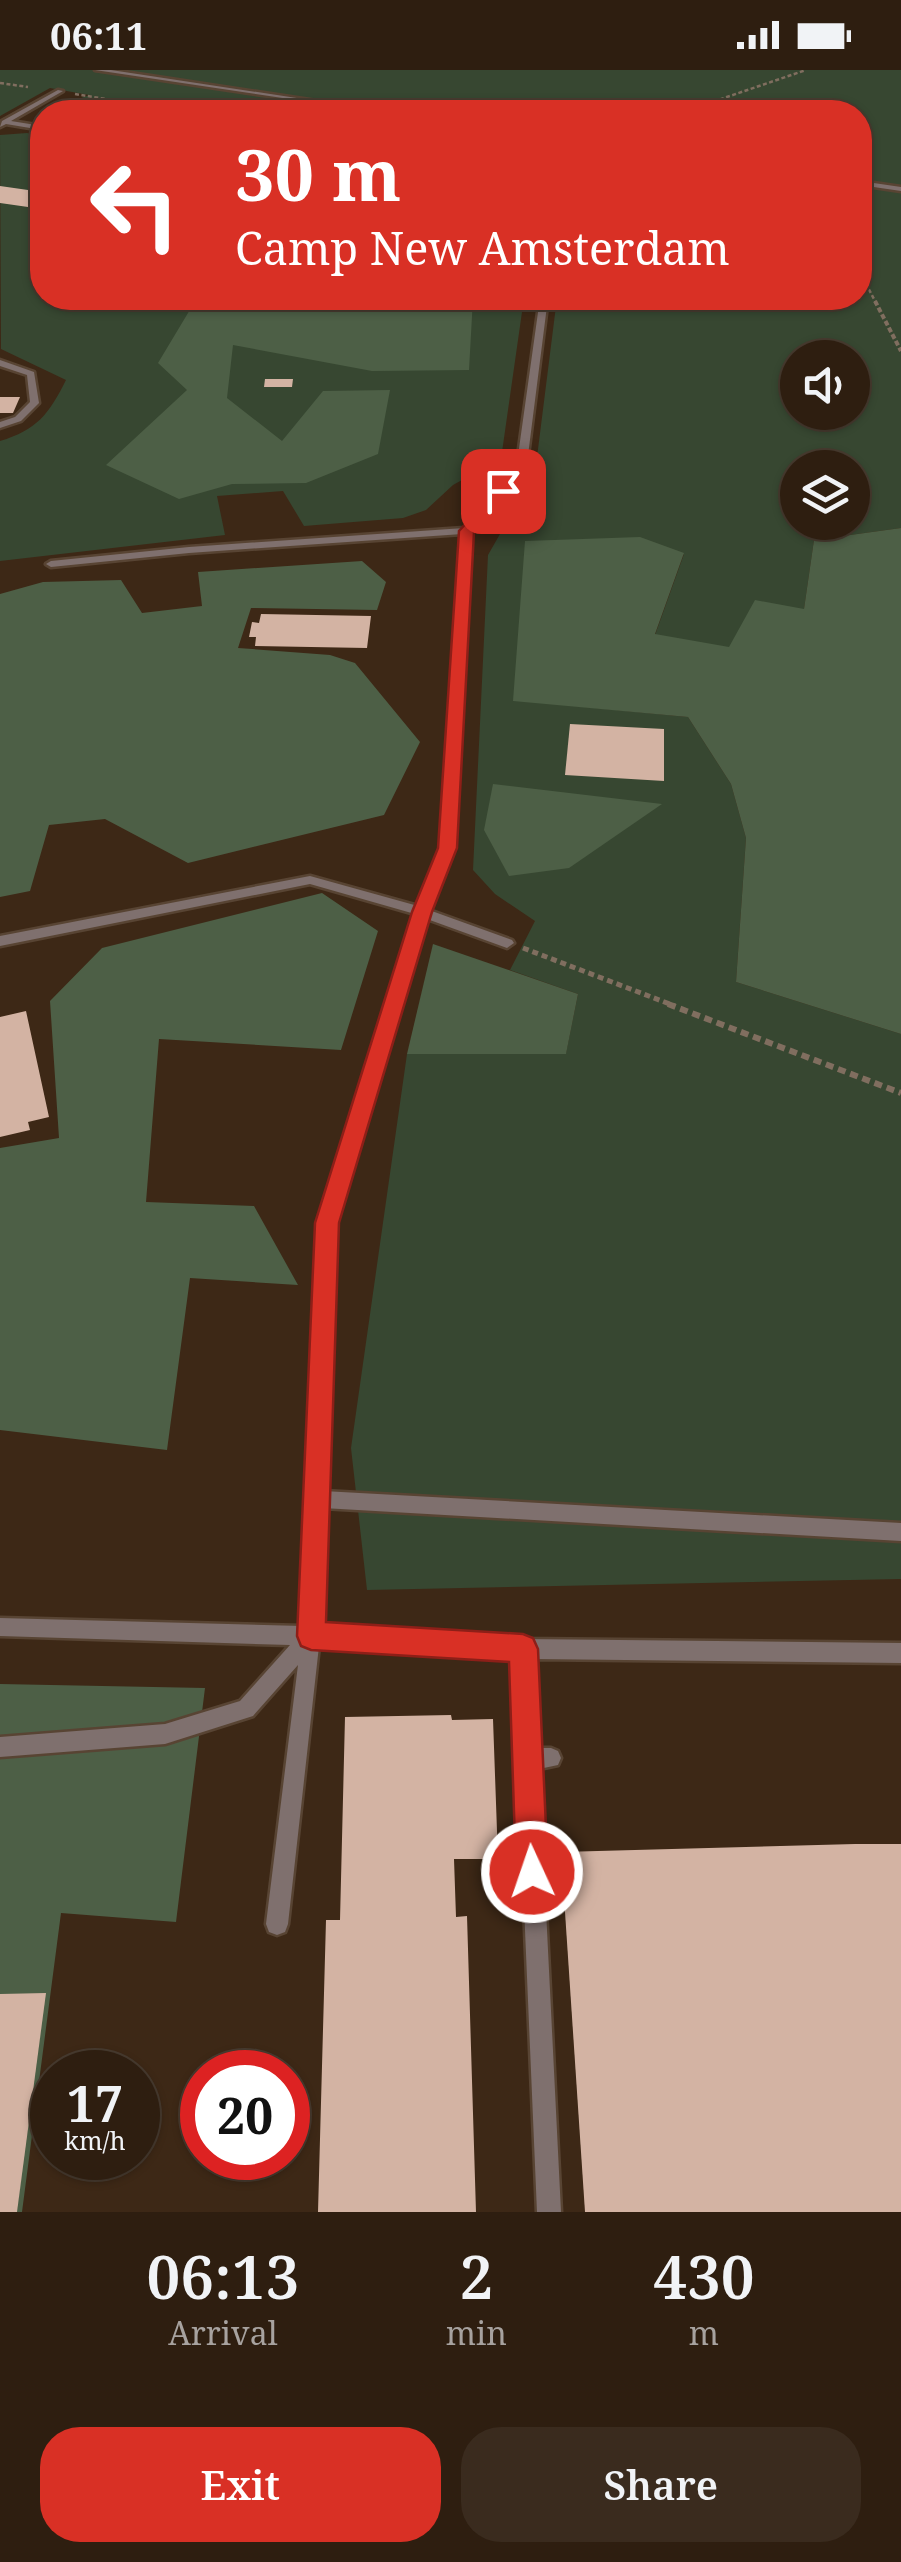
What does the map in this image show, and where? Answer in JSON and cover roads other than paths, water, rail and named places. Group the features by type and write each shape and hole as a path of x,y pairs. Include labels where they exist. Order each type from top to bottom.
{"lane":[{"path":"98,70 304,100"},
{"path":"45,100 60,92"},
{"path":"2,123 30,108"},
{"path":"2,123 30,126"},
{"path":"872,185 901,189"},
{"path":"277,1924 311,1636 327,1223 422,912 448,848 467,531 522,471 542,310"},
{"path":"0,363 31,374 35,403 18,420 0,425"},
{"path":"51,564 189,550 467,531"},
{"path":"0,941 310,880 422,912 508,943"},
{"path":"314,1499 901,1532"},
{"path":"0,1627 311,1636 523,1649 901,1653"},
{"path":"0,1746 165,1734 246,1709 311,1636"},
{"path":"523,1649 549,2212"},
{"path":"526,1759 551,1758"}]}
